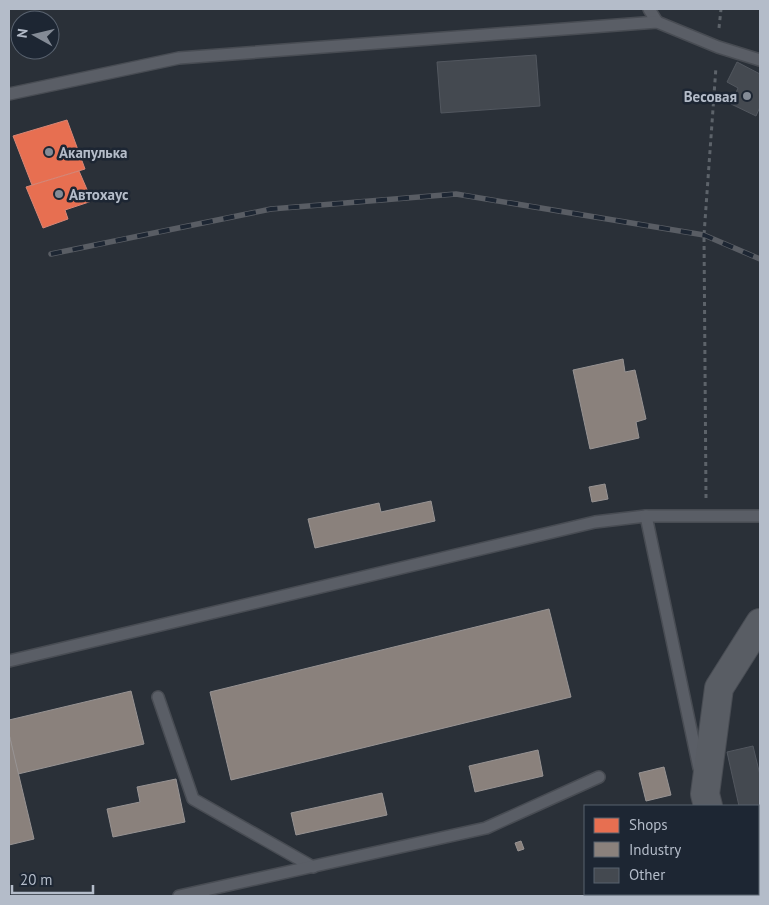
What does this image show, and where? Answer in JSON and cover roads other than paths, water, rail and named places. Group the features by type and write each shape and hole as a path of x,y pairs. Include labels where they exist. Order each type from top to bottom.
{"main road":[{"path":"706,800 718,688 760,623"}],"lane":[{"path":"649,9 657,22"},
{"path":"9,94 180,58 657,22 718,47 760,60"},
{"path":"646,516 706,800"},
{"path":"9,661 595,522 646,516 760,516"},
{"path":"158,697 193,799 313,867"},
{"path":"179,896 486,828 599,777"}],"railway":[{"path":"51,254 271,209 456,194 704,235 760,259"}],"place":[{"name":"Весовая","path":"747,96"},
{"name":"Акапулька","path":"49,152"},
{"name":"Автохаус","path":"59,194"}]}
